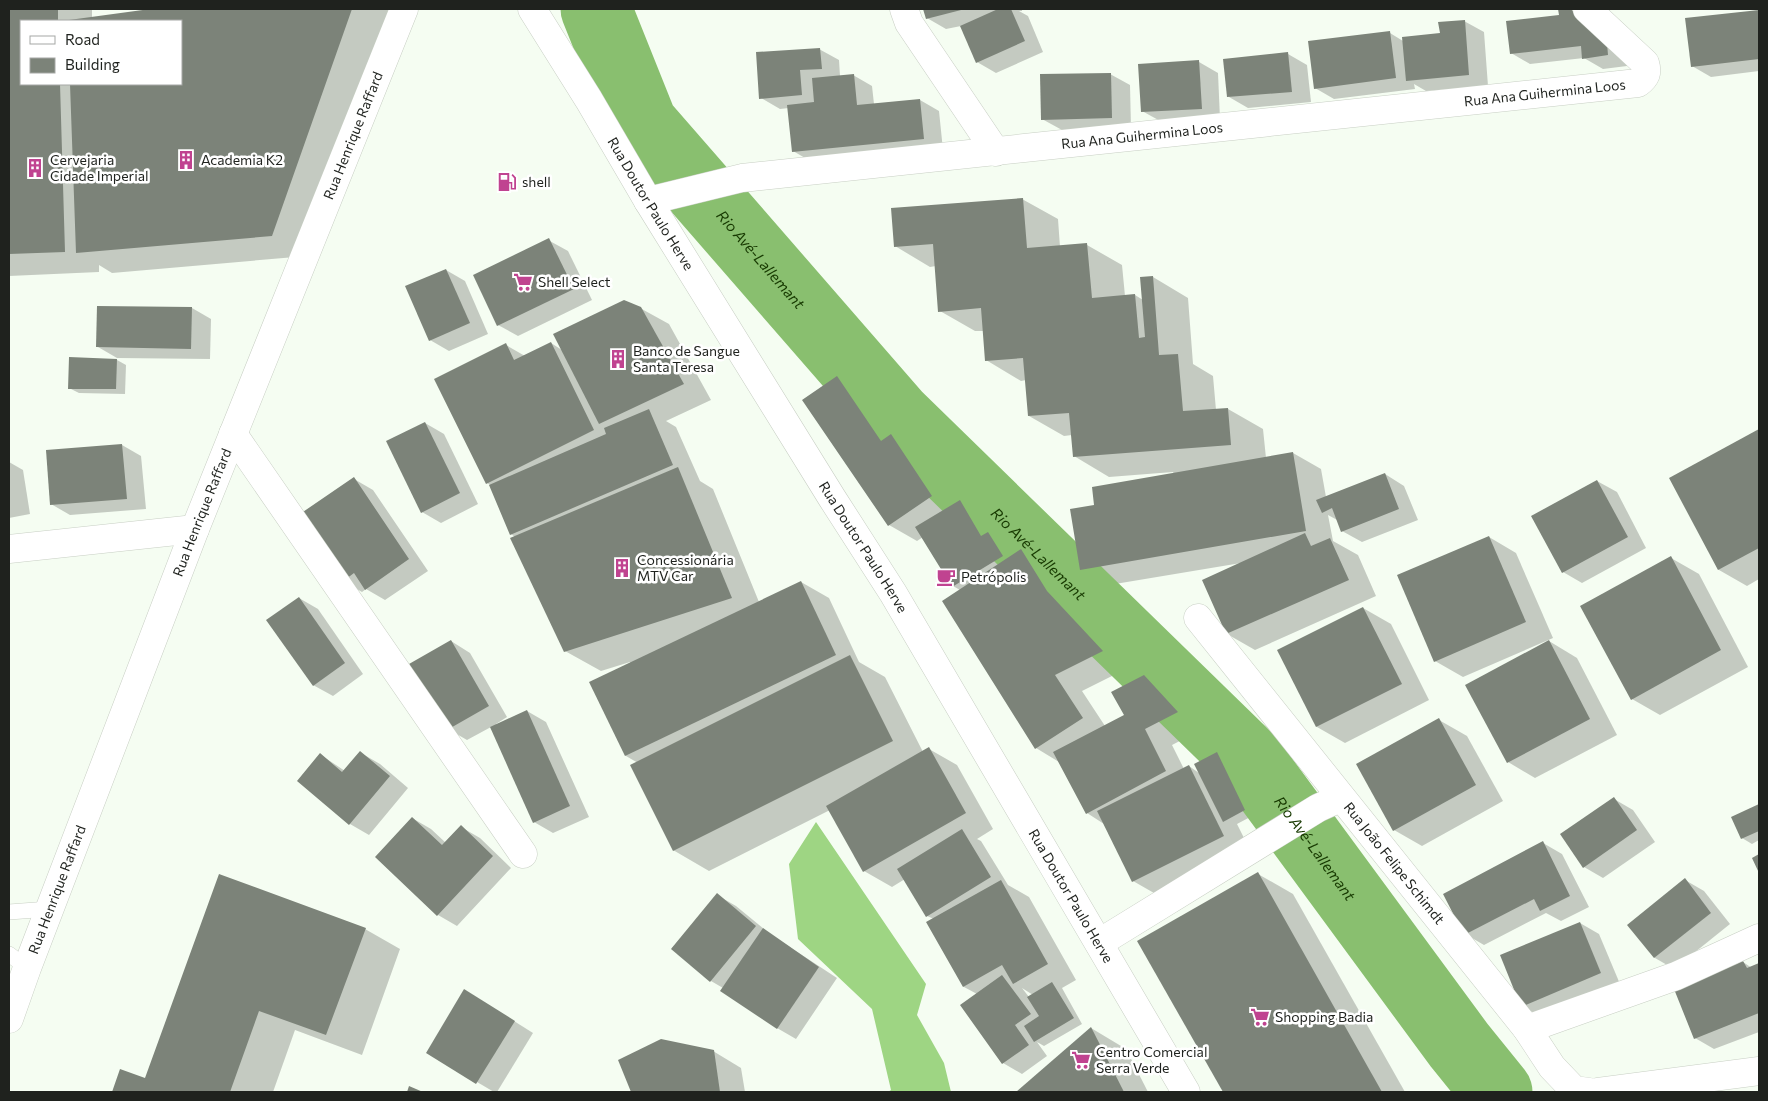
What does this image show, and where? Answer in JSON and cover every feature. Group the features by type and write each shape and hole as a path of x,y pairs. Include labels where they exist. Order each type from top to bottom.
{"street":[{"name":"Rua Henrique Raffard","path":"9,1019 18,961 49,909 194,529 404,9"},
{"name":"Rua Doutor Paulo Herve","path":"532,9 589,100 648,201 893,593 1186,1092"},
{"path":"904,9 909,23 996,152"},
{"name":"Rua Ana Guihermina Loos","path":"648,201 742,178 1638,83 1645,77 1647,70 1645,63 1587,9"},
{"path":"233,434 523,854"},
{"path":"9,549 194,529"},
{"name":"Rua João Felipe Schimdt","path":"1198,618 1329,803 1527,1029 1552,1067 1574,1090 1589,1092"},
{"path":"1099,943 1329,803"},
{"path":"1527,1029 1676,976 1759,938"},
{"path":"1598,1092 1759,1072"}],"lane":[{"path":"9,912 49,909"}],"green space":[{"path":"816,822 926,984 917,1015 944,1063 951,1092 888,1092 891,1090 872,1009 798,939 789,864"}],"building":[{"name":"Cervejaria Cidade Imperial","path":"9,9 58,9 58,20 20,20 20,85 60,85 65,252 9,254"},
{"name":"Academia K2","path":"150,9 352,9 272,236 76,253 70,85 182,85 182,20 69,20"},
{"path":"923,9 965,9 926,19"},
{"path":"998,9 1011,9 1025,41 976,63 960,26"},
{"path":"1558,9 1570,9 1584,18 1607,43 1608,55 1582,59 1581,46 1510,54 1506,21 1559,15"},
{"path":"1759,10 1759,59 1691,67 1685,18"},
{"path":"1465,20 1469,75 1406,81 1402,37 1440,33 1438,22"},
{"path":"1390,31 1396,78 1314,89 1308,41"},
{"path":"820,48 822,69 800,70 802,95 759,99 756,52"},
{"path":"1288,52 1292,92 1227,97 1223,59"},
{"path":"1199,60 1202,109 1141,112 1138,64"},
{"path":"1111,73 1112,118 1041,120 1040,74"},
{"path":"854,74 857,105 920,99 924,139 792,152 787,105 814,102 812,78"},
{"path":"1023,198 1027,248 1087,243 1092,298 1135,294 1139,338 1145,337 1140,277 1153,276 1159,355 1178,354 1183,411 1228,408 1231,445 1073,457 1069,413 1028,416 1023,358 985,361 981,308 938,312 933,244 894,247 891,208"},
{"name":"Shell Select","path":"549,238 574,289 497,326 473,275"},
{"path":"446,269 470,323 429,341 405,286"},
{"name":"Banco de Sangue Santa Teresa","path":"624,300 641,307 684,384 599,424 553,334"},
{"path":"97,306 192,307 191,349 96,347"},
{"path":"551,342 594,430 486,484 434,379 506,343 514,360"},
{"path":"69,357 117,359 116,389 68,389"},
{"path":"837,376 881,441 891,434 932,496 888,526 802,400"},
{"path":"649,409 673,465 510,535 489,485 606,434 604,428"},
{"path":"425,422 460,493 421,513 386,441"},
{"path":"1759,429 1759,548 1718,570 1669,478"},
{"path":"122,444 127,499 50,505 46,450"},
{"path":"1293,452 1306,531 1080,570 1070,509 1094,505 1092,487"},
{"name":"Concessionária MTV Car","path":"678,467 732,598 564,652 510,538"},
{"path":"1385,473 1399,509 1341,532 1332,508 1322,513 1316,500"},
{"path":"354,477 409,559 365,590 354,573 342,582 297,516"},
{"path":"1597,480 1628,537 1562,573 1531,516"},
{"path":"960,500 981,536 988,532 1003,556 952,587 915,527"},
{"path":"1305,533 1311,546 1330,538 1349,580 1226,634 1202,580"},
{"path":"1489,536 1526,622 1434,662 1397,575"},
{"path":"1021,549 1047,591 1103,651 1055,675 1083,718 1035,749 942,601"},
{"path":"1671,556 1721,650 1631,700 1580,606"},
{"path":"801,581 836,655 625,756 589,682"},
{"path":"299,597 345,663 313,686 266,620"},
{"path":"1363,607 1402,684 1316,727 1277,650"},
{"path":"451,640 489,706 447,730 409,664"},
{"path":"1549,640 1590,719 1507,763 1465,685"},
{"path":"850,655 893,741 673,851 630,765"},
{"path":"1144,675 1178,712 1145,729 1166,771 1086,814 1053,752 1124,715 1111,692"},
{"path":"527,710 570,806 533,823 490,727"},
{"path":"1439,718 1476,785 1393,831 1356,764"},
{"path":"929,747 966,813 863,872 826,806"},
{"path":"360,751 390,776 349,825 297,781 320,753 342,772"},
{"path":"1217,752 1245,810 1223,822 1194,764"},
{"path":"1189,765 1224,836 1132,882 1097,811"},
{"path":"1614,797 1637,830 1583,868 1560,834"},
{"path":"1759,804 1759,831 1741,839 1731,817"},
{"path":"412,817 442,845 461,825 493,856 437,916 375,857"},
{"path":"962,829 991,877 926,917 897,869"},
{"path":"1543,841 1570,896 1540,911 1534,899 1464,935 1443,894"},
{"path":"1759,854 1759,873 1752,858"},
{"name":"Shopping Badia","path":"1258,872 1382,1092 1223,1092 1137,941"},
{"path":"219,874 366,928 326,1035 259,1011 230,1092 112,1092 120,1069 145,1078"},
{"path":"1685,878 1711,913 1654,958 1627,925"},
{"path":"1001,880 1048,964 1013,984 1002,965 963,987 926,922"},
{"path":"717,893 756,926 710,982 671,949"},
{"path":"1580,922 1601,973 1521,1007 1500,955"},
{"path":"763,928 819,967 777,1029 720,991"},
{"path":"1743,961 1747,968 1759,963 1759,1013 1694,1039 1674,989"},
{"path":"1002,975 1031,1014 1015,1025 1029,1045 1002,1064 960,1005"},
{"path":"1052,982 1074,1018 1034,1042 1024,1026 1039,1016 1027,997"},
{"path":"464,989 515,1021 476,1084 426,1053"},
{"name":"Centro Comercial Serra Verde","path":"1091,1027 1124,1092 1016,1092"},
{"path":"661,1039 714,1050 720,1092 631,1092 618,1060"},
{"path":"409,1086 423,1092 407,1092"}],"waterway":[{"name":"Rio Avé‐Lallemant","path":"596,9 642,124 897,417 1250,761 1459,1045 1497,1092"}],"place":[{"name":"Academia K2","path":"186,160"},
{"name":"Cervejaria Cidade Imperial","path":"35,168"},
{"name":"shell","path":"507,182"},
{"name":"Shell Select","path":"523,282"},
{"name":"Banco de Sangue Santa Teresa","path":"618,359"},
{"name":"Concessionária MTV Car","path":"622,568"},
{"name":"Petrópolis","path":"946,577"},
{"name":"Shopping Badia","path":"1260,1017"},
{"name":"Centro Comercial Serra Verde","path":"1081,1060"}]}
